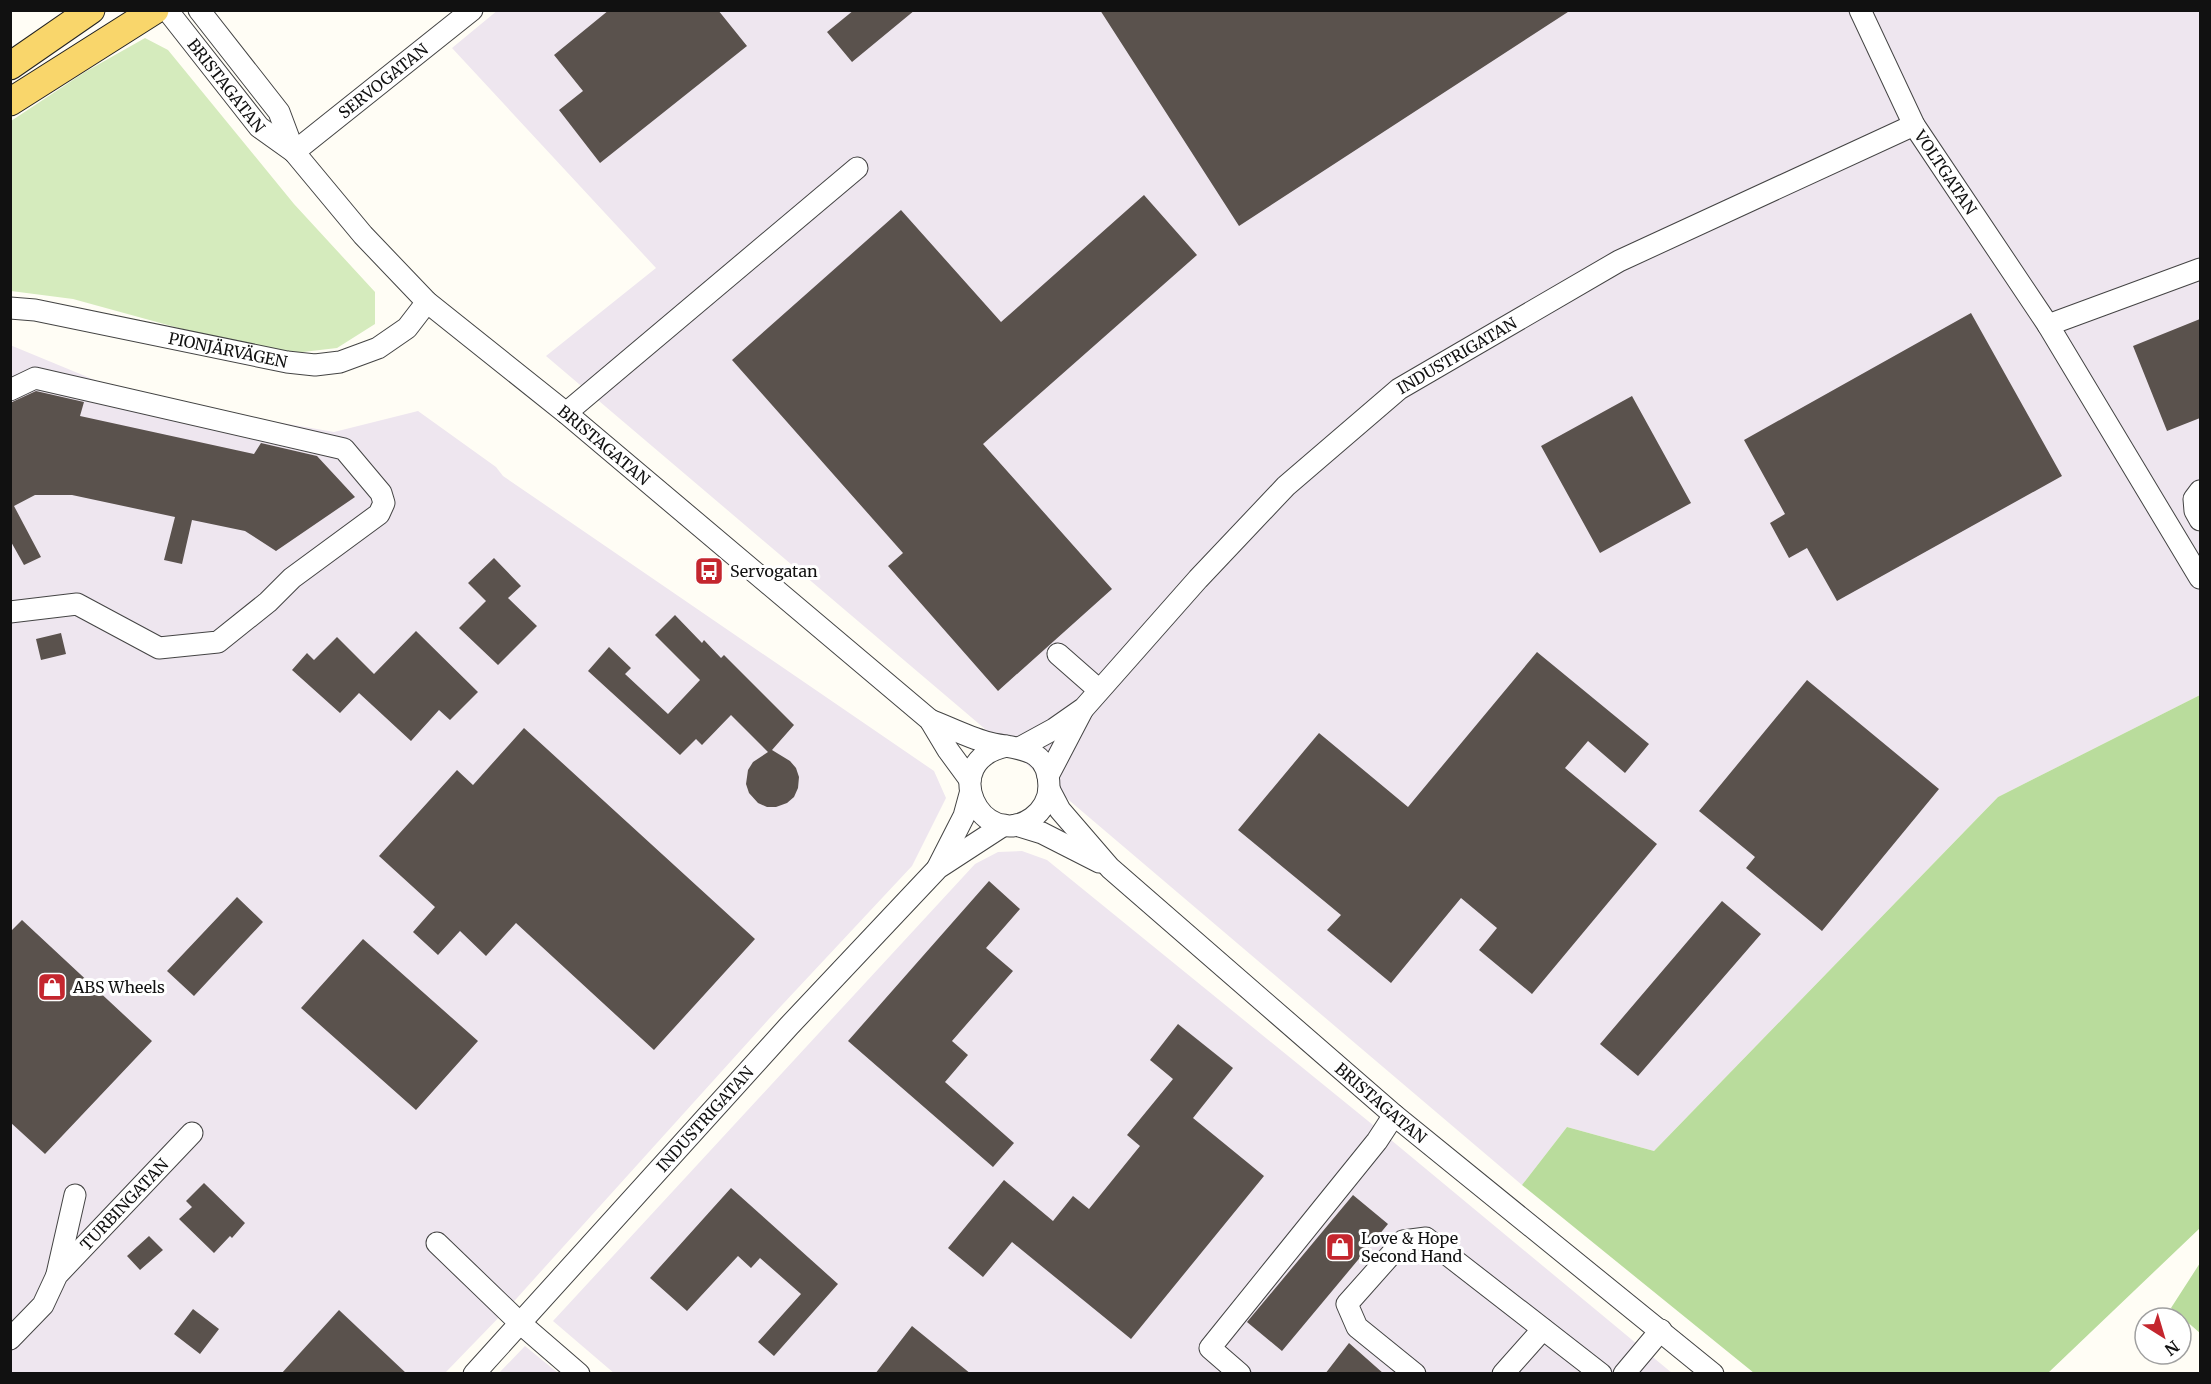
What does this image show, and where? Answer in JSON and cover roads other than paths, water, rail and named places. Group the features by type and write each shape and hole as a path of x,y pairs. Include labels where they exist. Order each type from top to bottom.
{"main road":[{"path":"10,66 91,10"},
{"path":"10,102 154,10"}],"street":[{"name":"BRISTAGATAN","path":"166,10 260,127 294,152 363,235 427,302 566,413 930,720 985,742 1014,746 1033,753 1042,763 1060,810 1110,868 1394,1115 1713,1374"},
{"name":"BRISTAGATAN","path":"199,10 279,112 294,152"},
{"path":"220,10 225,43"},
{"name":"SERVOGATAN","path":"294,152 471,10"},
{"name":"VOLTGATAN","path":"1860,10 1914,124 2048,325 2200,578"},
{"name":"INDUSTRIGATAN","path":"1049,783 1084,708 1099,690 1198,579 1286,486 1399,389 1619,261 1914,124"},
{"path":"566,413 857,168"},
{"path":"2048,325 2200,269"},
{"name":"PIONJÄRVÄGEN","path":"10,308 35,310 287,362 315,364 340,362 378,348 407,328 427,302"},
{"path":"10,390 35,378 344,449 381,494 384,503 379,514 292,578 268,602 218,642 159,648 77,604 10,612"},
{"path":"2200,490 2194,499 2195,511 2200,520"},
{"path":"1058,654 1099,690"},
{"name":"INDUSTRIGATAN","path":"1014,746 1054,729 1084,708"},
{"name":"BRISTAGATAN","path":"930,720 970,787 975,805 982,815 992,822 1042,833 1110,868"},
{"path":"970,787 974,767 982,756 994,749 1014,746"},
{"path":"1010,825 1028,821 1038,814 1046,803 1049,783"},
{"name":"INDUSTRIGATAN","path":"938,868 964,816 970,787"},
{"name":"INDUSTRIGATAN","path":"474,1374 789,1026 938,868 1010,825"},
{"path":"1240,1374 1210,1348 1377,1141 1394,1115"},
{"name":"TURBINGATAN","path":"57,1275 192,1132"},
{"name":"TURBINGATAN","path":"10,1338 43,1305 57,1275 75,1195"},
{"path":"1415,1374 1357,1327 1347,1305 1403,1241 1426,1238 1601,1374"},
{"path":"436,1243 520,1323 579,1374"},
{"path":"1503,1374 1543,1329"},
{"path":"1624,1374 1661,1330"}],"place":[{"name":"Servogatan","path":"709,571"},
{"name":"ABS Wheels","path":"52,987"},
{"name":"Love & Hope Second Hand","path":"1340,1247"}]}
